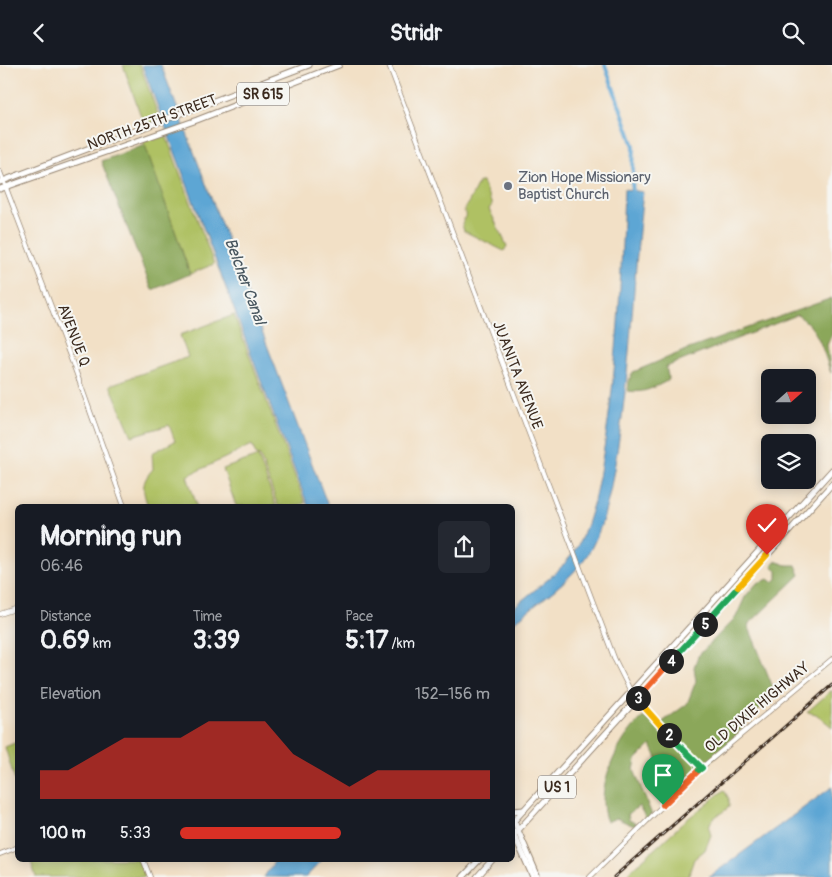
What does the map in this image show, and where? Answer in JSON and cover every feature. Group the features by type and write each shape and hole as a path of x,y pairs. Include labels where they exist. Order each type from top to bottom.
{"main road":[{"name":"NORTH 25TH STREET","path":"2,181 309,65"},
{"name":"NORTH 25TH STREET","path":"3,188 164,132 339,65"},
{"path":"244,102 243,96 251,87"},
{"path":"135,141 143,128"},
{"name":"US 1","path":"515,820 769,537 832,470"},
{"name":"US 1","path":"515,833 832,484"},
{"path":"767,555 771,545 769,537"},
{"path":"631,692 656,723 702,768"},
{"path":"515,811 524,810"},
{"path":"515,836 533,877"},
{"path":"515,836 538,877"},
{"path":"463,877 477,862"},
{"path":"477,877 490,862"}],"street":[{"name":"JUANITA AVENUE","path":"389,65 622,678 631,692"},
{"name":"AVENUE Q","path":"0,172 3,188 96,425 123,504"},
{"path":"0,614 15,609"},
{"name":"OLD DIXIE HIGHWAY","path":"590,877 702,768 832,659"},
{"path":"0,854 15,848"},
{"path":"144,862 150,877"}],"green space":[{"path":"123,65 140,65 160,120 144,125"},
{"path":"165,133 214,264 190,274 143,141"},
{"path":"145,145 190,274 152,290 101,161"},
{"path":"479,182 482,182 492,205 489,209 507,246 504,251 464,231 462,224 466,214 464,211"},
{"path":"832,298 832,334 827,345 831,373 815,333 797,315 666,367 669,380 654,387 639,392 628,391 629,380 633,372 686,350"},
{"path":"234,315 305,503 277,504 260,456 256,455 252,445 187,476 196,504 147,504 144,486 146,478 153,469 152,453 175,441 169,425 132,436 110,385 188,357 180,335"},
{"path":"258,456 275,504 235,504 223,469"},
{"path":"775,561 787,565 796,565 800,575 748,625 776,695 749,718 728,747 672,791 651,745 636,760 634,770 652,815 647,820 639,806 628,814 629,820 637,824 634,826 616,818 607,822 603,795 606,781 610,766 625,738 643,717 649,721 661,723 687,704 696,681 694,667 698,656 736,617 745,597 757,583 769,579 773,582 777,579 777,571 772,565"},
{"path":"832,690 832,727 816,714 807,712"},
{"path":"15,743 15,780 5,747"},
{"path":"724,790 729,799 729,807 711,821 711,835 705,850 694,859 688,877 624,877 685,821"},
{"path":"31,862 139,862 145,877 36,877"}],"water":[{"path":"142,65 161,65 327,504 307,504"},
{"path":"624,189 643,192 626,387 617,452 604,518 588,554 581,564 563,583 515,621 515,606 565,563 578,545 587,524 594,501 608,421 620,289"},
{"path":"832,787 832,877 709,877"},
{"path":"274,862 320,862 306,877 264,877"}],"waterway":[{"path":"605,65 634,146 632,195"}],"railway":[{"path":"614,877 832,685"}],"place":[{"name":"Zion Hope Missionary Baptist Church","path":"508,186"}],"route":[{"path":"663,805 702,768 694,758 656,723 637,699 767,555"}],"water label":[{"name":"Belcher Canal","path":"246,281"}]}
